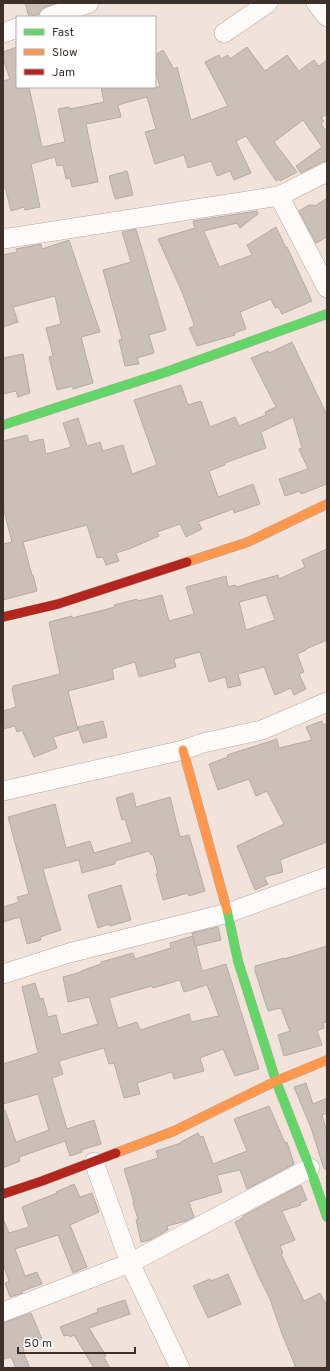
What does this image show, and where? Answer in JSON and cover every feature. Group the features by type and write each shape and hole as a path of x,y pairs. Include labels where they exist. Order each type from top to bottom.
{"street":[{"path":"52,16 89,3"},
{"path":"224,33 268,3"},
{"path":"316,3 327,17"},
{"path":"3,33 16,28"},
{"path":"3,238 279,196 327,172"},
{"path":"279,196 327,288"},
{"path":"3,425 127,386 327,314"},
{"path":"3,617 58,604 248,542 327,504"},
{"path":"3,791 183,750 203,743 262,730 327,702"},
{"path":"183,750 228,913 238,961 276,1081 310,1168 327,1217"},
{"path":"3,974 68,953 228,913 327,876"},
{"path":"3,1194 94,1162 174,1131 276,1081 327,1060"},
{"path":"94,1162 130,1263 180,1368"},
{"path":"3,1312 130,1263 310,1168"}],"building":[{"path":"25,3 56,3 45,7 39,14 29,16"},
{"path":"16,47 16,88 29,88 42,147 65,142 58,109 69,107 70,109 104,102 101,88 160,87 156,73 156,54 163,50 174,69 177,67 191,120 228,106 205,62 219,55 221,59 228,55 230,59 247,47 265,71 287,55 299,71 314,60 319,66 327,60 327,114 321,118 324,121 321,124 327,132 327,161 301,173 296,166 322,147 303,120 274,142 297,172 280,181 279,179 276,181 246,136 236,141 251,173 234,180 230,171 217,176 211,161 188,168 184,155 155,164 145,132 156,129 147,97 118,105 121,117 86,124 98,182 72,187 70,178 66,179 63,165 57,166 55,157 31,164 40,207 25,210 24,207 11,211 5,187 3,188 3,81 10,79 3,59 3,52"},
{"path":"127,171 133,195 115,199 109,176"},
{"path":"327,198 327,237 316,243 299,211 309,205 315,206"},
{"path":"257,211 258,214 240,228 237,223 204,231 219,267 252,255 247,245 276,227 312,301 282,314 278,307 275,308 271,299 240,312 246,329 234,333 235,335 197,346 189,328 194,326 194,324 182,292 158,239 195,228 193,221"},
{"path":"136,229 166,330 149,335 154,353 137,358 139,364 125,366 119,340 122,339 103,270 131,262 122,232"},
{"path":"69,240 100,332 81,337 93,383 73,389 73,386 57,390 49,357 53,356 46,328 61,324 55,296 13,307 18,322 3,327 3,255 17,252 16,249 41,244 42,249"},
{"path":"292,342 327,415 327,484 301,494 300,491 285,496 279,479 308,469 299,449 302,448 293,417 261,432 266,448 225,463 225,465 209,471 218,497 253,484 260,504 234,513 233,509 198,522 202,529 186,537 180,524 157,532 159,536 116,553 119,561 106,565 103,557 97,558 87,525 23,542 37,591 3,600 3,544 12,542 3,507 3,441 27,435 29,442 43,439 46,454 71,447 63,423 78,418 87,446 100,442 103,451 123,445 132,474 157,465 134,400 181,385 188,405 201,401 210,427 235,417 239,426 266,415 265,412 276,407 251,358 268,351 269,353"},
{"path":"23,354 30,393 18,397 16,391 3,394 3,358"},
{"path":"327,549 327,640 297,654 304,672 299,674 306,689 294,695 291,688 275,695 264,667 238,674 241,685 228,688 225,677 209,682 200,652 174,659 176,667 139,677 135,662 112,669 114,679 68,691 78,730 53,737 57,748 34,757 22,730 17,732 15,726 3,729 3,711 16,707 12,688 13,686 60,674 49,622 115,607 114,605 137,599 138,601 162,595 169,621 194,614 186,587 226,576 228,587 235,585 236,587 278,575 279,579 305,567 302,560","holes":["266,595 275,620 246,630 239,602"]},
{"path":"103,721 107,737 83,743 78,727"},
{"path":"322,721 323,725 327,723 327,842 280,860 283,872 264,877 268,884 255,890 237,846 284,824 267,791 256,796 249,779 218,790 209,764 228,757 227,755 277,739 279,748 312,740 306,727"},
{"path":"133,793 136,807 170,797 180,837 189,835 205,891 189,896 188,893 163,900 156,874 158,874 153,854 151,855 149,851 115,861 115,864 82,873 79,860 43,869 61,930 40,937 41,940 27,944 20,917 3,922 3,907 19,902 17,897 29,894 8,817 55,804 66,848 90,841 94,853 132,842 125,819 122,820 116,798"},
{"path":"121,885 131,920 110,926 109,924 98,928 88,895"},
{"path":"218,927 221,940 196,946 202,971 226,964 259,1069 235,1076 223,1049 200,1058 204,1071 174,1079 172,1072 137,1083 140,1094 124,1098 114,1063 109,1064 104,1048 59,1061 63,1074 52,1078 67,1129 94,1120 101,1144 81,1150 82,1152 70,1156 65,1141 19,1157 20,1161 3,1168 3,1111 5,1110 16,1142 49,1130 38,1094 3,1104 3,1064 38,1053 22,987 35,983 40,999 43,998 48,1017 56,1015 61,1035 98,1024 89,997 68,1002 63,977 81,972 101,964 101,962 133,953 135,959 171,948 170,943 193,936 192,933","holes":["180,980 184,992 207,985 219,1016 191,1022 189,1014 140,1030 137,1022 118,1028 109,998"]},
{"path":"327,946 327,1022 323,1023 324,1028 317,1031 322,1045 284,1056 278,1035 290,1031 281,1008 268,1011 255,971 255,966"},
{"path":"306,1083 313,1104 327,1098 327,1113 322,1115 327,1132 327,1169 324,1169 311,1128 294,1087"},
{"path":"269,1106 285,1143 287,1142 294,1164 247,1189 240,1170 217,1175 222,1192 189,1202 194,1217 186,1221 167,1226 168,1230 150,1240 141,1242 136,1220 138,1219 124,1169 158,1158 156,1151 181,1143 198,1133 200,1137 203,1136 213,1164 247,1151 234,1119"},
{"path":"74,1184 80,1197 92,1193 99,1212 70,1225 87,1267 73,1273 58,1235 15,1249 25,1276 37,1272 42,1284 10,1297 5,1283 9,1281 3,1264 3,1221 9,1233 29,1227 22,1207 57,1193 56,1192"},
{"path":"301,1185 307,1200 300,1203 301,1205 282,1211 295,1240 280,1246 283,1253 281,1254 304,1301 320,1293 327,1306 327,1368 296,1368 270,1299 235,1222 244,1217 243,1216"},
{"path":"228,1274 241,1304 208,1318 193,1286"},
{"path":"125,1300 130,1314 89,1328 106,1356 104,1357 110,1368 94,1368 74,1335 70,1337 69,1335 64,1336 60,1327 98,1312 97,1309"},
{"path":"31,1313 42,1339 23,1347 23,1351 30,1368 16,1368 11,1357 3,1359 3,1323"}],"traffic: fast":[{"path":"3,425 166,372 327,314"},
{"path":"227,910 238,961 276,1081 310,1168 327,1217"}],"traffic: slow":[{"path":"187,562 248,542 327,504"},
{"path":"183,750 227,910"},
{"path":"116,1153 174,1131 276,1081 327,1060"}],"traffic: jam":[{"path":"3,617 58,604 187,562"},
{"path":"3,1194 116,1153"}]}
